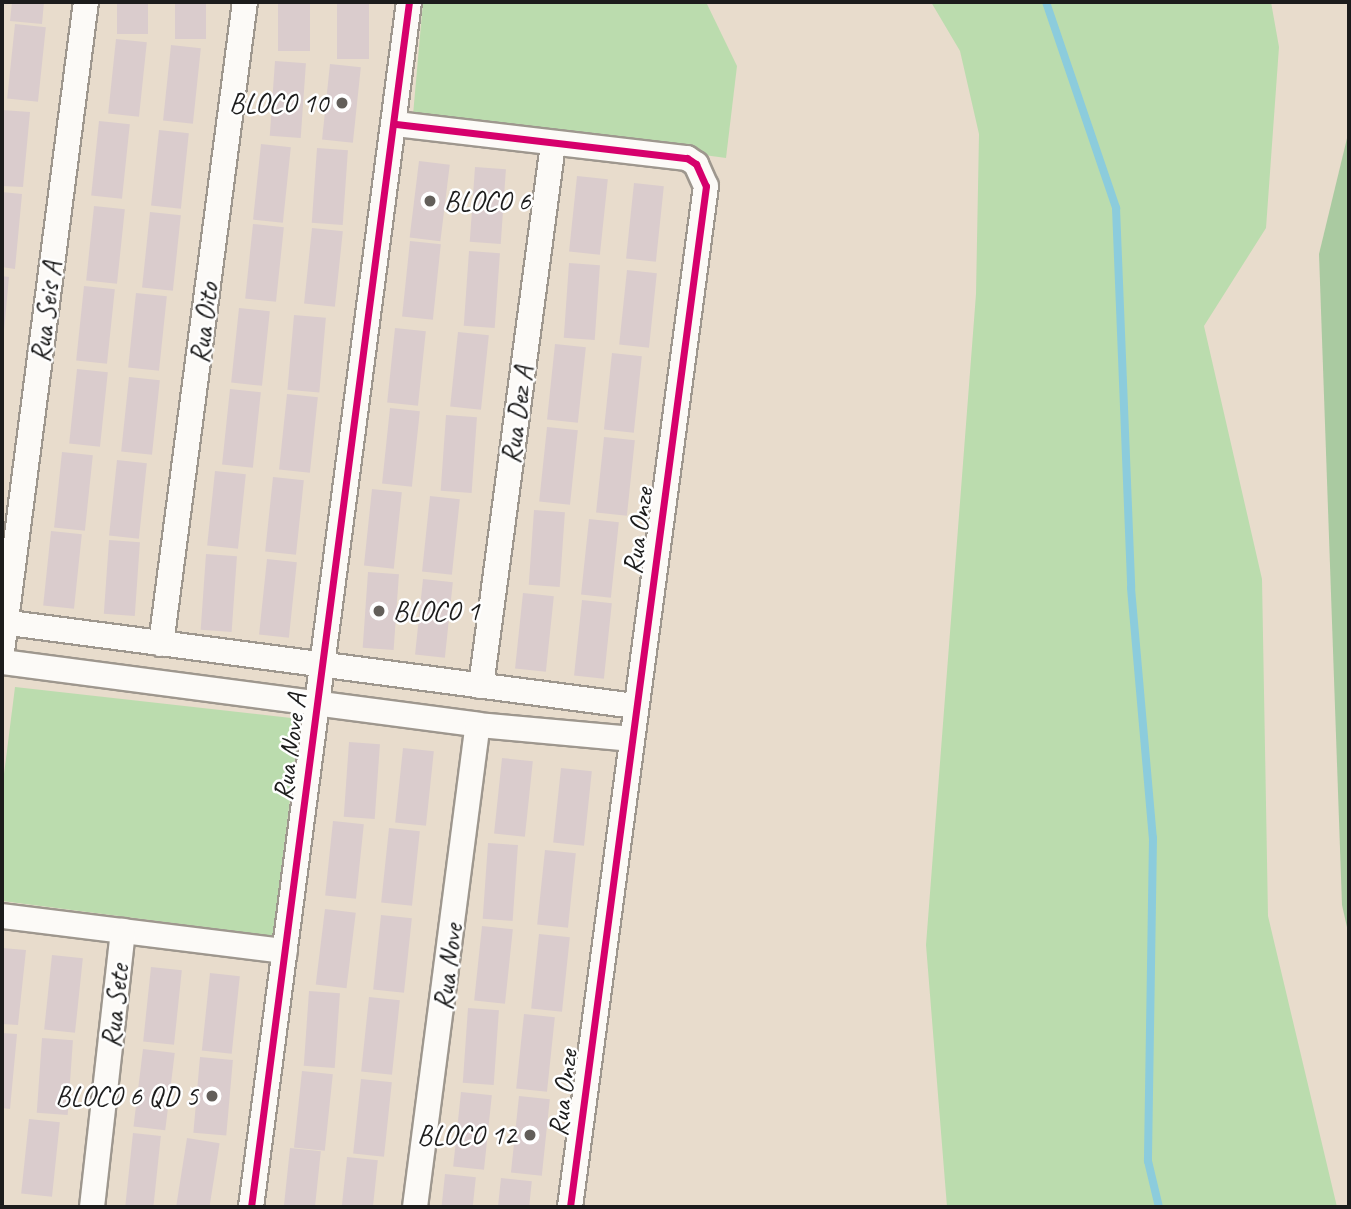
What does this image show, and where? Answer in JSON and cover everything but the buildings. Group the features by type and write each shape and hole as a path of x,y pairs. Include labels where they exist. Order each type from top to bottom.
{"street":[{"name":"Rua Seis A","path":"2,651 86,2"},
{"name":"Rua Oito","path":"161,644 245,2"},
{"name":"Rua Nove A","path":"251,1207 316,703 324,666 396,124 409,2"},
{"name":"Rua Onze","path":"396,124 687,158 696,164 706,186 570,1207"},
{"name":"Rua Dez A","path":"481,686 553,144"},
{"path":"4,623 635,706"},
{"path":"2,662 478,725 631,739"},
{"name":"Rua Nove","path":"415,1207 478,725"},
{"path":"2,916 285,951"},
{"name":"Rua Sete","path":"92,1207 123,931"}],"green space":[{"path":"423,2 706,2 737,66 726,158 413,115"},
{"path":"931,2 1271,2 1279,47 1266,228 1204,326 1262,579 1268,916 1337,1207 947,1207 926,945 976,294 979,134 960,51"},
{"path":"1349,130 1349,936 1342,905 1319,254"},
{"path":"15,687 300,719 273,936 2,901 2,790"}],"waterway":[{"path":"1046,2 1116,208 1131,588 1153,838 1148,1161 1159,1207"}],"cycle path":[{"path":"251,1207 409,2"},
{"path":"396,124 687,158 696,164 706,186 570,1207"}],"place":[{"name":"BLOCO 10","path":"342,103"},
{"name":"BLOCO 6","path":"430,201"},
{"name":"BLOCO 1","path":"379,611"},
{"name":"BLOCO 6 QD 5","path":"212,1096"},
{"name":"BLOCO 12","path":"530,1135"}]}
